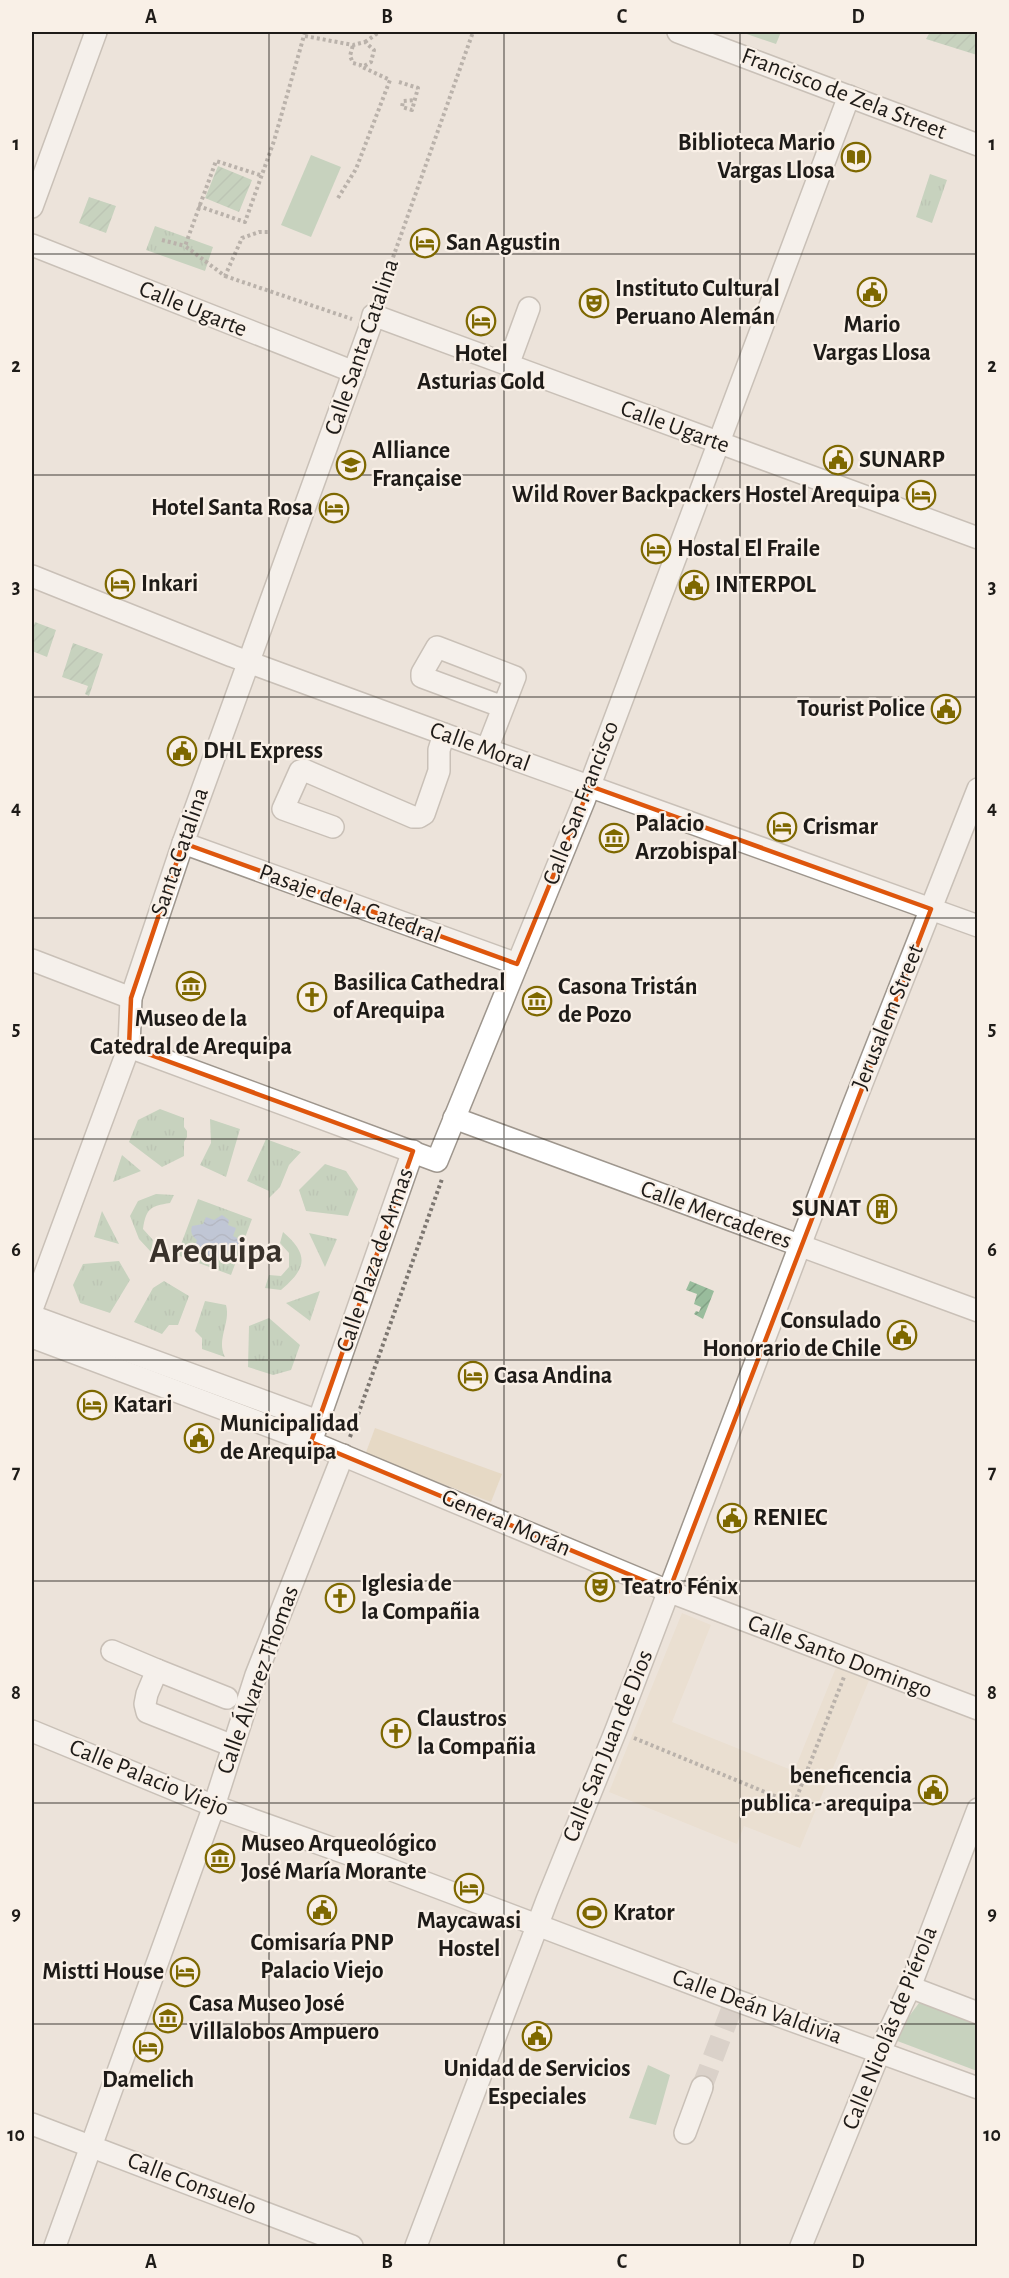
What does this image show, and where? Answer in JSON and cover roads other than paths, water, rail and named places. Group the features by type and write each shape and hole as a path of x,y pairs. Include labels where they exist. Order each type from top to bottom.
{"street":[{"path":"32,207 36,184 96,32"},
{"name":"Francisco de Zela Street","path":"678,32 978,144"},
{"name":"Calle San Francisco","path":"413,1151 436,1161 454,1118 590,786 849,96"},
{"name":"Calle Ugarte","path":"32,245 354,372"},
{"path":"508,365 529,308"},
{"name":"Calle Ugarte","path":"372,321 508,365 978,538"},
{"name":"Calle Santa Catalina","path":"248,661 372,321"},
{"name":"Calle Moral","path":"32,576 248,661 444,734 978,926"},
{"name":"Santa Catalina","path":"129,1047 131,998 248,661"},
{"path":"487,749 503,707"},
{"path":"333,827 283,809 300,771 304,770 413,817 419,817 424,814 439,771 439,750 444,734"},
{"name":"Jerusalem Street","path":"801,1246 851,1111 978,789"},
{"name":"Pasaje de la Catedral","path":"183,843 517,964"},
{"path":"32,960 131,998"},
{"path":"32,1309 129,1047"},
{"name":"Calle Plaza de Armas","path":"129,1047 413,1151 311,1442"},
{"name":"Calle Mercaderes","path":"454,1118 978,1311"},
{"name":"Calle San Juan de Dios","path":"416,2247 537,1925 669,1591 801,1246"},
{"path":"32,1316 318,1421"},
{"name":"General Morán","path":"32,1337 311,1442 669,1591"},
{"name":"Calle Álvarez Thomas","path":"55,2247 214,1806 256,1675 343,1455"},
{"name":"Calle Santo Domingo","path":"669,1591 978,1709"},
{"path":"112,1651 226,1698"},
{"path":"157,1670 147,1694 145,1704 147,1712 233,1746"},
{"name":"Calle Palacio Viejo","path":"32,1731 214,1806 537,1925"},
{"name":"Calle Nicolás de Piérola","path":"801,2247 880,2051 910,1987 978,1809"},
{"name":"Calle Deán Valdivia","path":"537,1925 978,2088"},
{"path":"910,1987 978,2013"},
{"path":"686,2133 702,2087"},
{"name":"Calle Consuelo","path":"32,2124 352,2247"}],"water":[{"path":"222,1215 229,1220 228,1225 236,1228 233,1236 237,1238 240,1245 238,1249 228,1251 225,1259 216,1257 209,1262 201,1257 202,1251 194,1249 197,1240 192,1234 192,1226 203,1224 206,1217 214,1220"}],"tunnel":[{"path":"702,2087 735,2000"}],"place":[{"name":"Biblioteca Mario Vargas Llosa","path":"856,157"},
{"name":"San Agustin","path":"425,243"},
{"name":"Mario Vargas Llosa","path":"872,292"},
{"name":"Instituto Cultural Peruano Alemán","path":"594,303"},
{"name":"Hotel Asturias Gold","path":"481,321"},
{"name":"SUNARP","path":"838,460"},
{"name":"Alliance Française","path":"351,465"},
{"name":"Wild Rover Backpackers Hostel Arequipa","path":"921,495"},
{"name":"Hotel Santa Rosa","path":"334,508"},
{"name":"Hostal El Fraile","path":"656,549"},
{"name":"Inkari","path":"120,584"},
{"name":"INTERPOL","path":"694,585"},
{"name":"Tourist Police","path":"946,709"},
{"name":"DHL Express","path":"182,751"},
{"name":"Crismar","path":"782,827"},
{"name":"Palacio Arzobispal","path":"614,838"},
{"name":"Museo de la Catedral de Arequipa","path":"191,986"},
{"name":"Basilica Cathedral of Arequipa","path":"312,997"},
{"name":"Casona Tristán de Pozo","path":"537,1001"},
{"name":"SUNAT","path":"882,1209"},
{"name":"Consulado Honorario de Chile","path":"902,1335"},
{"name":"Casa Andina","path":"473,1376"},
{"name":"Katari","path":"92,1405"},
{"name":"Municipalidad de Arequipa","path":"199,1438"},
{"name":"RENIEC","path":"732,1518"},
{"name":"Teatro Fénix","path":"600,1587"},
{"name":"Iglesia de la Compañia","path":"340,1598"},
{"name":"Claustros la Compañia","path":"396,1733"},
{"name":"beneficencia publica - arequipa","path":"933,1790"},
{"name":"Museo Arqueológico José María Morante","path":"220,1858"},
{"name":"Maycawasi Hostel","path":"469,1888"},
{"name":"Comisaría PNP Palacio Viejo","path":"322,1910"},
{"name":"Krator","path":"592,1913"},
{"name":"Mistti House","path":"185,1972"},
{"name":"Casa Museo José Villalobos Ampuero","path":"168,2018"},
{"name":"Unidad de Servicios Especiales","path":"537,2036"},
{"name":"Damelich","path":"148,2047"}],"district":[{"name":"Arequipa","path":"216,1251"}]}
